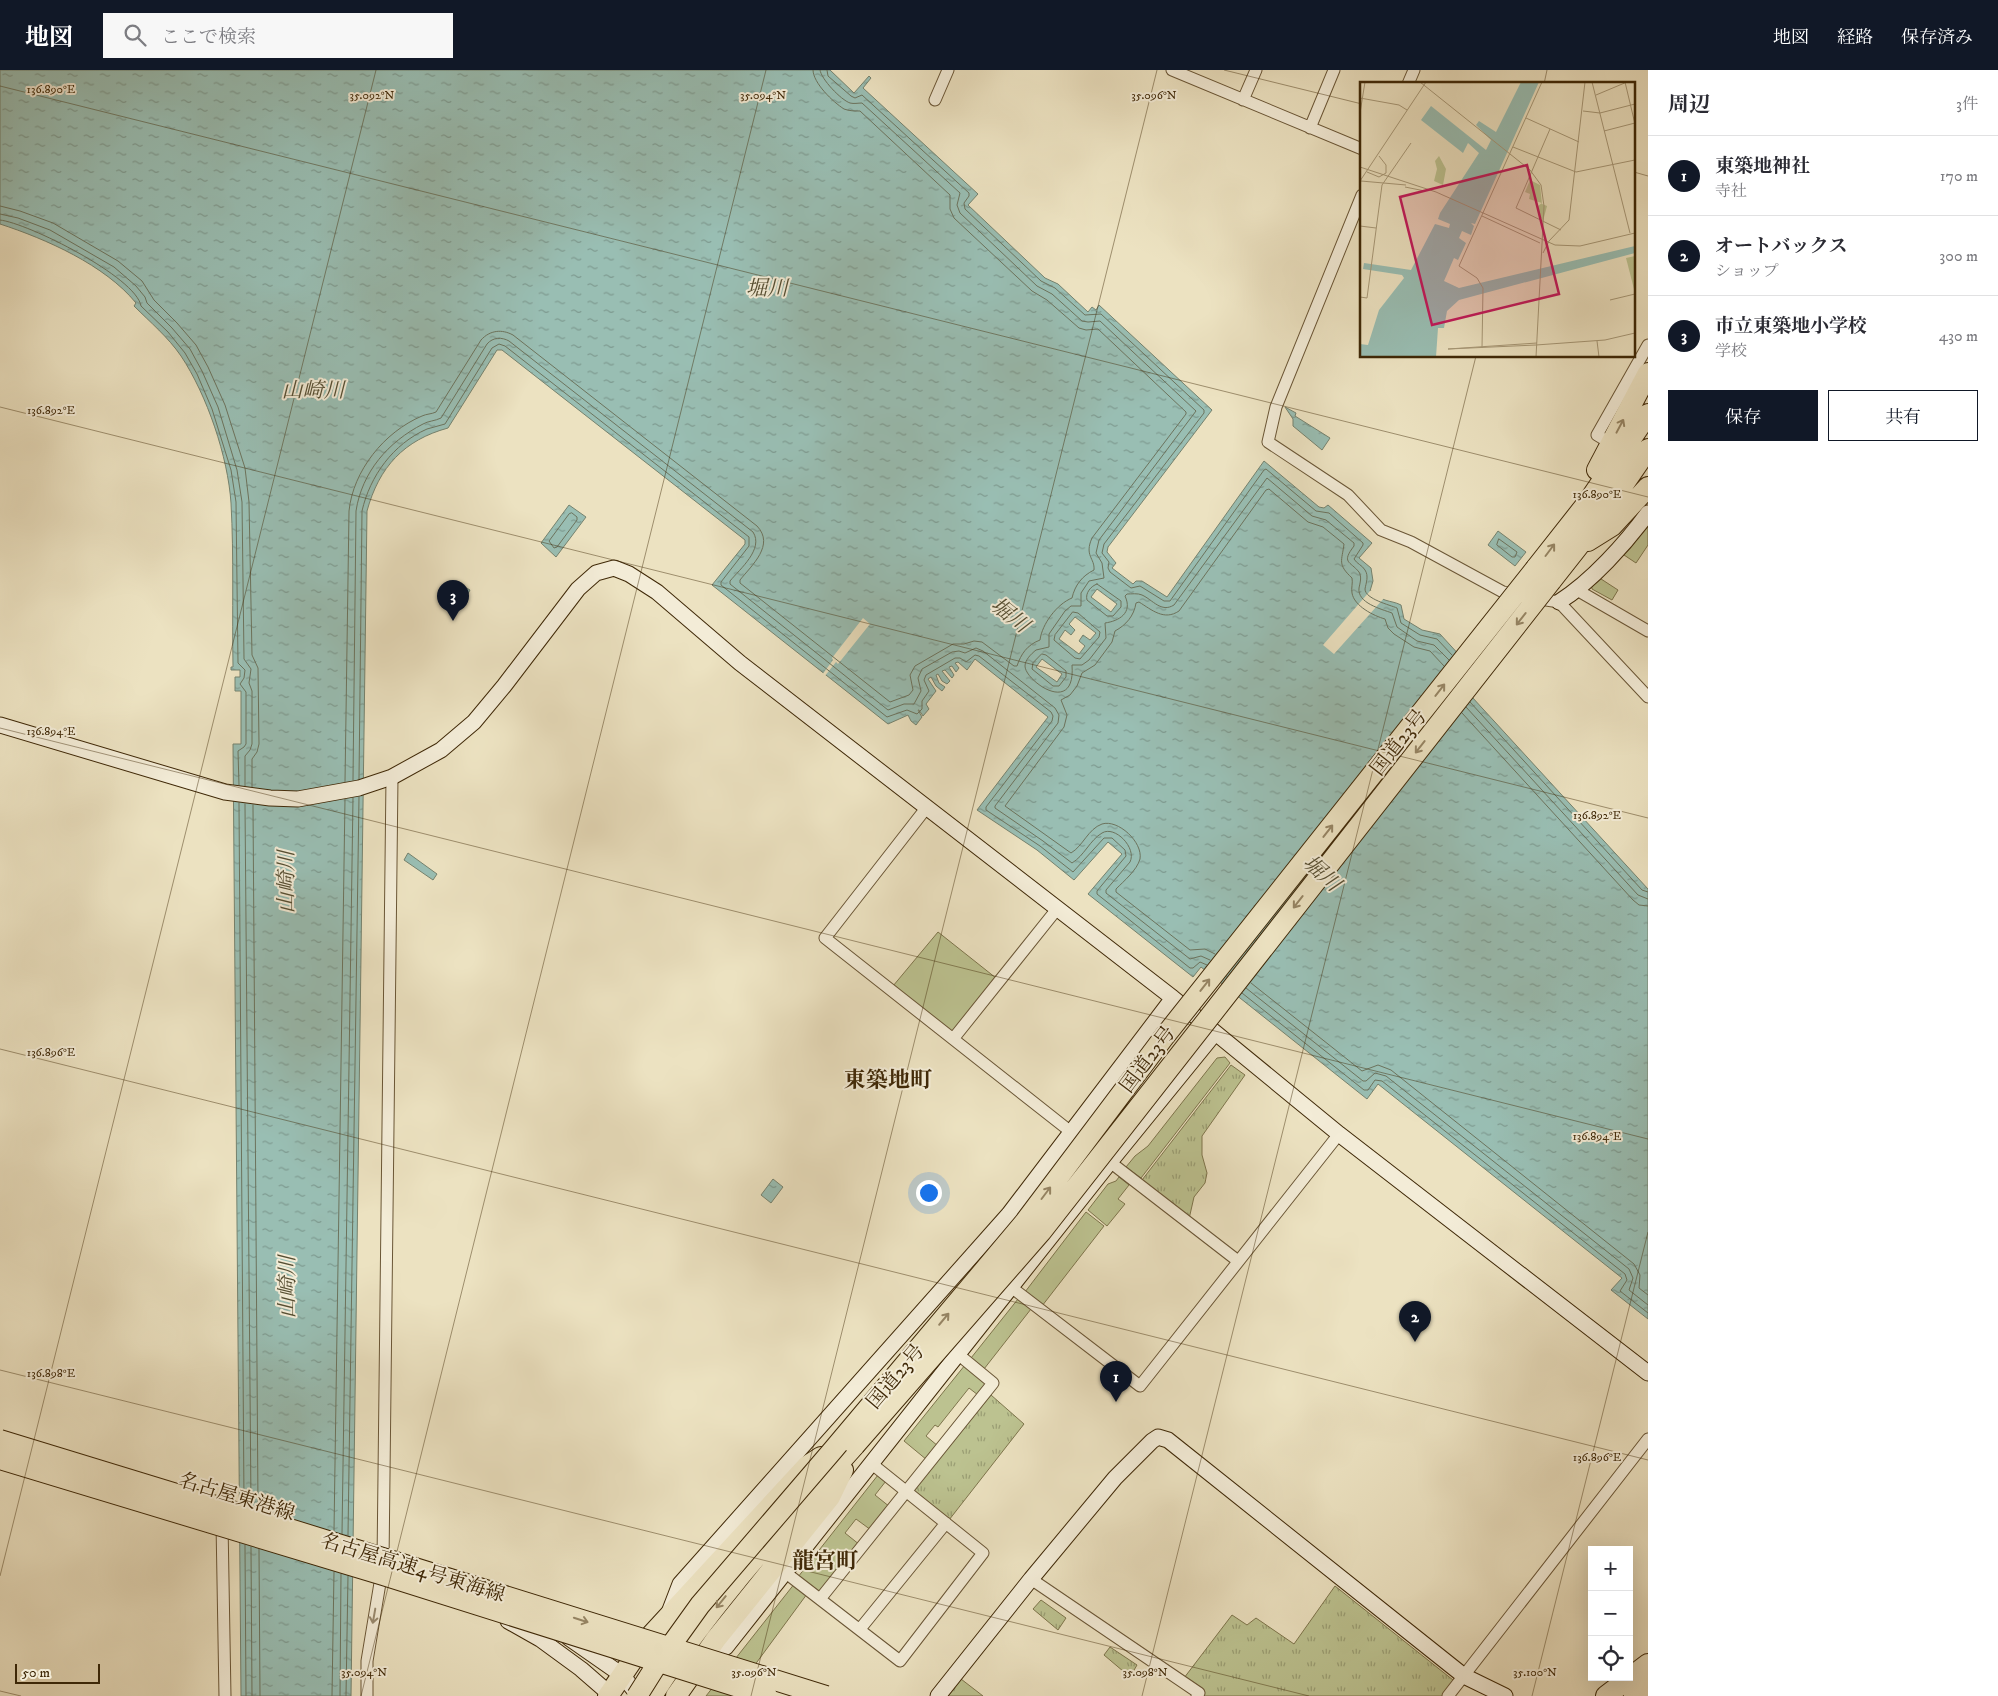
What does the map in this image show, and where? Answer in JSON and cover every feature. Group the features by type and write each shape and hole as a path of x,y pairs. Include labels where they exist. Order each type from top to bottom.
{"highway":[{"path":"1564,531 1648,373"},
{"name":"国道23号","path":"652,1696 665,1676 748,1567 1041,1232 1544,574 1564,531 1588,502 1648,414"},
{"name":"国道23号","path":"638,1696 654,1668 700,1605 1024,1223 1164,1037 1544,574 1576,549 1648,449"},
{"path":"1576,549 1612,526 1648,487"},
{"name":"名古屋高速4号東海線","path":"0,1441 276,1524 638,1639 826,1696"},
{"path":"676,1696 716,1638 830,1497 855,1445"},
{"path":"610,1695 644,1644 666,1619 807,1466 833,1450"},
{"name":"名古屋高速4号東海線","path":"0,1459 383,1575 767,1696"},
{"path":"1606,1696 1648,1664"},
{"path":"1634,1696 1648,1685"}],"street":[{"path":"935,100 948,70"},
{"path":"1175,70 1360,148"},
{"path":"1243,100 1256,70"},
{"path":"1310,128 1334,70"},
{"path":"1409,82 1414,70"},
{"path":"1360,200 1276,407 1268,442 1348,495 1382,530 1411,542 1502,592 1559,602 1648,697"},
{"path":"1602,438 1598,435 1648,345"},
{"path":"1559,602 1577,590 1638,527 1648,513"},
{"path":"0,725 225,792 270,798 298,799 338,793 392,777 441,750 474,722 578,589 596,573 614,568 629,574 657,592 740,663 1173,998 1339,1134 1648,1372"},
{"path":"1577,590 1648,631"},
{"path":"367,1696 367,1661 378,1565 392,777"},
{"path":"927,807 825,938 953,1039 1112,1159 1238,1261"},
{"path":"953,1039 1057,909"},
{"path":"666,1619 680,1584 1009,1214 1173,998"},
{"path":"698,1663 726,1647 959,1355 1112,1159 1215,1033"},
{"path":"1011,1288 1140,1386 1339,1134"},
{"path":"820,1599 993,1383 959,1355"},
{"path":"938,1696 1031,1579 1115,1478 1158,1437 1168,1440 1464,1676 1504,1696"},
{"path":"1448,1696 1648,1439"},
{"name":"名古屋東港線","path":"0,1441 228,1520"},
{"name":"名古屋東港線","path":"0,1452 474,1592 545,1621 622,1675 638,1696"},
{"path":"786,1572 900,1661 983,1553 872,1464"},
{"path":"225,1696 228,1520"},
{"path":"860,1629 946,1523"},
{"name":"名古屋東港線","path":"378,1565 476,1602 540,1639 581,1669 610,1695"},
{"path":"1031,1579 1199,1693 1197,1696"},
{"path":"1612,1696 1648,1668"},
{"path":"1627,1696 1648,1680"}],"green space":[{"path":"1648,522 1648,545 1636,563 1621,553"},
{"path":"1598,577 1618,590 1612,600 1592,589 1591,583"},
{"path":"938,932 996,978 952,1033 893,986"},
{"path":"1225,1057 1230,1063 1141,1178 1126,1167 1135,1156 1148,1146 1217,1058"},
{"path":"1231,1065 1245,1075 1202,1136 1202,1155 1207,1173 1205,1183 1194,1197 1189,1219 1142,1180"},
{"path":"1119,1177 1129,1185 1118,1199 1125,1204 1107,1226 1088,1210 1108,1184 1116,1181"},
{"path":"1086,1212 1104,1226 1042,1306 1025,1292"},
{"path":"1018,1299 1031,1309 984,1369 971,1358"},
{"path":"965,1365 985,1381 986,1386 978,1395 969,1388 938,1427 935,1425 926,1436 938,1446 927,1460 904,1441"},
{"path":"991,1395 1024,1424 949,1520 912,1492"},
{"path":"878,1475 886,1481 875,1495 890,1507 871,1530 856,1519 845,1533 860,1545 822,1592 818,1592 798,1577"},
{"path":"795,1583 807,1594 732,1696 706,1696"},
{"path":"1335,1586 1453,1680 1454,1684 1444,1696 1199,1696 1184,1678 1232,1615 1247,1625 1256,1618 1294,1644"},
{"path":"1041,1600 1066,1618 1058,1630 1033,1609"},
{"path":"1110,1647 1137,1665 1130,1677 1104,1655"},
{"path":"961,1679 983,1696 946,1696"}],"water":[{"name":"堀川","path":"0,70 830,70 854,93 869,76 871,78 863,88 978,194 968,205 1045,278 1058,284 1088,312 1092,307 1096,310 1099,305 1212,410 1108,547 1107,552 1116,563 1112,568 1133,584 1136,581 1142,581 1167,597 1264,461 1319,507 1324,508 1328,505 1372,543 1359,558 1371,568 1373,581 1370,591 1383,599 1401,605 1404,619 1422,630 1440,634 1484,682 1472,697 1648,889 1648,1319 1611,1290 1622,1278 1378,1084 1367,1099 1201,967 1193,977 1088,894 1122,854 1108,842 1074,880 1037,850 977,810 1048,717 975,659 967,670 958,662 955,663 959,668 956,672 952,666 949,667 954,675 952,678 945,670 942,671 950,681 947,684 942,681 938,674 936,675 939,683 945,687 942,691 936,686 931,677 928,679 936,691 926,704 929,709 923,716 918,710 922,717 916,725 908,715 888,724 712,585 745,544 745,540 502,350 497,350 448,428 418,440 406,448 386,469 372,495 367,511 351,1696 241,1696 233,744 241,744 241,691 235,691 235,677 240,677 240,670 231,670 231,667 233,667 233,564 231,503 226,466 215,427 199,389 181,356 165,336 134,306 136,303 123,289 74,255 36,237 0,224","holes":["1097,589 1117,604 1111,612 1091,597","1075,617 1096,633 1090,640 1083,635 1079,641 1085,646 1079,654 1059,639 1065,630 1071,635 1075,630 1069,624","1042,659 1062,674 1057,682 1036,667"]},
{"path":"1285,407 1296,413 1295,416 1330,438 1322,450 1293,426 1293,419"},
{"path":"569,505 586,517 556,557 541,543"},
{"path":"1498,531 1526,552 1515,566 1488,545"},
{"path":"461,585 470,590 461,606 451,602 451,595"},
{"path":"408,853 437,874 433,880 404,860"},
{"path":"773,1179 783,1187 771,1203 761,1195"}],"pier":[{"path":"1376,590 1385,597 1334,654 1323,645 1370,591"},
{"path":"863,618 870,624 838,664 836,662 824,677 822,675 833,660 832,658"}],"place":[{"name":"市立東築地小学校","path":"453,621"},
{"name":"オートバックス","path":"1415,1342"},
{"name":"東築地神社","path":"1116,1402"}],"district":[{"name":"東築地町","path":"888,1079"},
{"name":"龍宮町","path":"825,1560"}],"water label":[{"name":"山崎川","path":"313,390"},
{"name":"山崎川","path":"286,882"},
{"name":"山崎川","path":"287,1287"}]}
